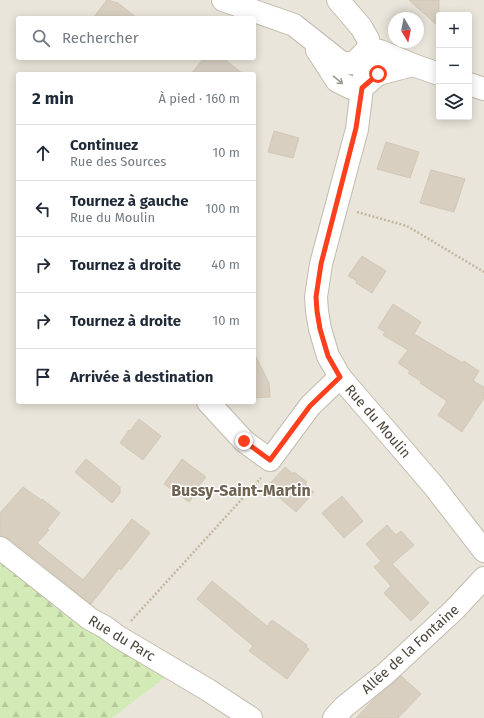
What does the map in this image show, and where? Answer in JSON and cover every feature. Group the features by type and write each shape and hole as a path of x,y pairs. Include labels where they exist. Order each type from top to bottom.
{"street":[{"path":"224,0 294,25 342,63 354,63 369,48 436,73"},
{"name":"Rue du Moulin","path":"338,0 362,27 368,39 369,48 356,128 321,264 316,297 320,329 328,356 340,377 433,485 484,552"},
{"path":"308,37 337,81 351,88 362,88 378,74 413,65"},
{"path":"472,85 484,89"},
{"path":"210,404 244,441 270,460 310,406 340,377"},
{"name":"Rue du Parc","path":"0,548 90,619 208,690 251,718"},
{"name":"Allée de la Fontaine","path":"334,718 344,707 385,674 454,610 484,578"}],"path":[{"path":"336,206 407,226 484,272"},
{"path":"118,636 262,477 270,460"}],"shaded area":[{"path":"0,0 484,0 484,718 112,718 167,675 0,556"}],"green space":[{"path":"0,556 168,675 112,718 0,718"}],"building":[{"path":"107,0 118,3 134,16 95,16"},
{"path":"409,0 439,0 439,12 436,12 436,24"},
{"path":"202,60 226,60 240,72 193,72"},
{"path":"274,131 299,138 293,158 268,152"},
{"path":"386,142 419,152 410,178 377,169"},
{"path":"431,170 465,179 454,212 420,203"},
{"path":"362,256 386,271 372,293 348,276"},
{"path":"393,304 421,322 414,334 463,363 464,361 479,371 473,381 484,387 484,398 462,432 438,415 447,401 420,383 422,382 408,373 410,371 398,363 408,350 383,335 385,332 378,328"},
{"path":"256,357 269,383 270,397 256,398"},
{"path":"139,419 161,436 143,460 120,443"},
{"path":"86,459 120,487 120,493 112,503 75,472"},
{"path":"182,459 206,477 198,487 200,488 189,502 164,484"},
{"path":"285,467 293,474 294,472 307,482 305,484 314,492 296,512 267,487"},
{"path":"23,487 60,513 47,529 49,530 37,543 83,580 132,519 150,533 121,570 119,568 91,604 8,538 0,536 0,513"},
{"path":"342,496 363,521 344,538 322,513"},
{"path":"387,525 396,535 401,531 414,545 392,564 429,603 411,621 384,593 391,586 374,567 381,561 366,544"},
{"path":"212,581 267,626 272,620 307,645 306,647 309,649 287,679 249,651 253,646 197,599"},
{"path":"401,676 421,694 398,718 356,718 375,698"}],"district":[{"name":"Bussy-Saint-Martin","path":"241,490"}],"route":[{"path":"244,441 270,460 310,406 340,377 328,356 320,329 316,297 321,264 356,128 362,88 378,74"}]}
